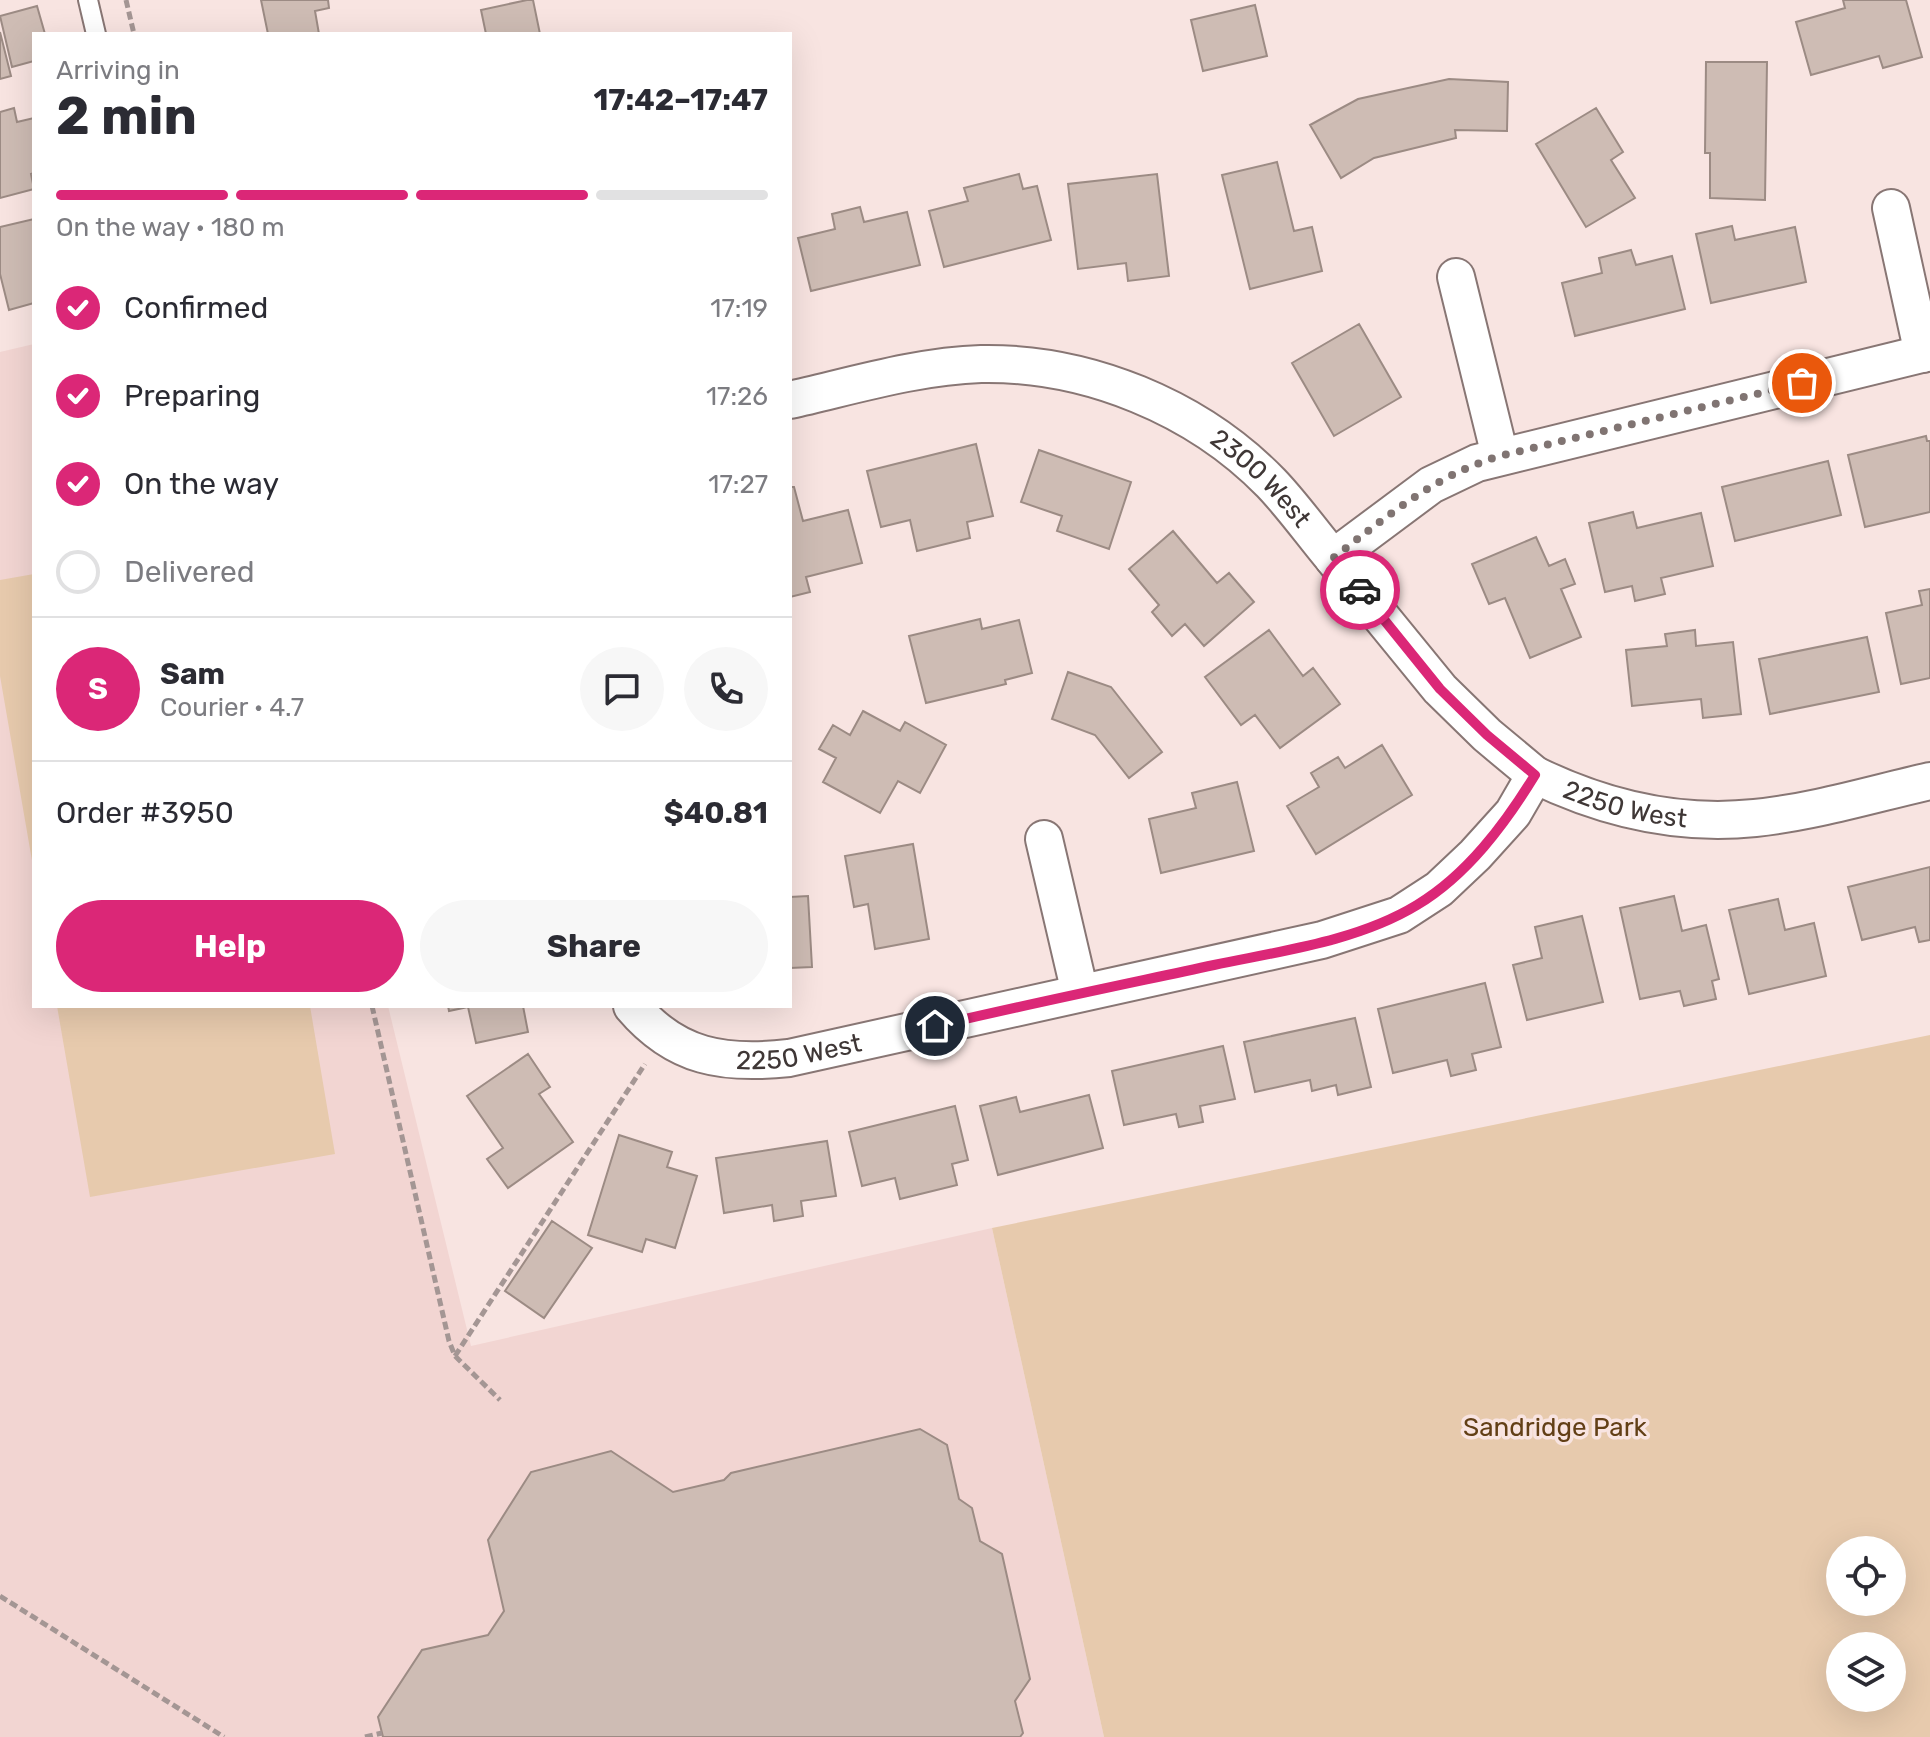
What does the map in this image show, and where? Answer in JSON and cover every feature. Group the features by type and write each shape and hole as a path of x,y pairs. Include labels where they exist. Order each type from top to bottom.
{"street":[{"path":"1333,558 1431,485 1454,472 1500,456 1926,353 1891,208"},
{"path":"1456,277 1500,456"},
{"name":"2300 West","path":"792,400 927,370 980,364 1035,367 1081,376 1162,405 1207,430 1271,484 1440,689 1487,735 1535,775"},
{"name":"2250 West","path":"667,1051 734,1060 789,1058 1322,940 1399,915 1439,889 1513,813 1535,775 1578,795 1627,810 1729,819 1785,814 1930,781"},
{"path":"1044,839 1080,993"},
{"path":"634,1008 667,1051"}],"lane":[{"path":"88,0 96,32"}],"path":[{"path":"126,0 134,32"},
{"path":"372,1008 449,1341 455,1356 500,1400"},
{"path":"455,1356 667,1051"},
{"path":"0,1596 224,1737"},
{"path":"365,1737 382,1733"}],"shaded area":[{"path":"32,344 32,1008 388,1008 471,1346 992,1228 1104,1737 0,1737 0,352"}],"green space":[{"path":"32,574 32,860 0,676 0,580"},
{"path":"57,1008 310,1008 335,1154 90,1197"},
{"name":"Sandridge Park","path":"1930,1035 1930,1737 1104,1737 992,1228"}],"building":[{"path":"261,0 328,0 329,8 315,11 319,32 268,32"},
{"path":"533,0 540,32 486,32 481,10"},
{"path":"1843,0 1906,0 1922,57 1883,68 1879,56 1811,75 1796,22 1845,8"},
{"path":"1255,5 1267,56 1203,71 1191,20"},
{"path":"37,6 44,32 32,32 32,62 12,67 0,16"},
{"path":"0,32 11,76 0,79"},
{"path":"1706,62 1767,62 1765,200 1710,198 1710,153 1705,153"},
{"path":"1449,79 1508,82 1507,131 1455,130 1456,138 1374,158 1341,178 1310,125 1358,99"},
{"path":"14,108 17,122 32,118 32,190 0,198 0,112"},
{"path":"1596,108 1623,152 1611,160 1635,198 1586,227 1536,144"},
{"path":"1277,162 1294,231 1312,227 1322,271 1250,289 1222,175"},
{"path":"1019,174 1023,189 1037,186 1051,240 944,267 929,211 968,201 964,188"},
{"path":"1157,174 1169,276 1128,281 1126,263 1078,269 1068,184"},
{"path":"860,207 864,222 907,212 920,265 811,291 798,238 835,229 832,214"},
{"path":"32,219 32,304 9,310 0,274 0,227"},
{"path":"1732,226 1735,240 1795,227 1806,282 1711,303 1696,234"},
{"path":"1631,250 1636,265 1672,256 1685,309 1575,336 1562,283 1602,273 1599,258"},
{"path":"1359,324 1401,397 1334,436 1292,363"},
{"path":"1926,436 1930,441 1930,512 1865,527 1848,455"},
{"path":"976,444 993,516 967,522 970,538 917,551 910,520 881,527 867,471"},
{"path":"1039,450 1131,482 1109,549 1057,531 1062,516 1021,502"},
{"path":"1828,461 1841,515 1735,541 1722,487"},
{"path":"792,487 803,521 848,510 862,563 806,577 810,592 792,596"},
{"path":"1633,512 1637,528 1701,513 1713,566 1661,578 1665,594 1635,601 1632,586 1605,592 1589,523"},
{"path":"1173,531 1217,583 1229,573 1254,602 1204,646 1185,624 1172,636 1152,612 1159,605 1129,569"},
{"path":"1536,537 1549,566 1565,559 1575,584 1561,589 1581,637 1530,658 1505,598 1489,604 1472,564"},
{"path":"1930,589 1930,678 1901,684 1886,613 1922,605 1919,591"},
{"path":"980,619 982,629 1019,620 1032,673 1005,680 1006,684 926,703 909,636"},
{"path":"1269,630 1303,676 1313,668 1340,704 1280,748 1255,715 1241,725 1205,677"},
{"path":"1695,630 1696,646 1733,642 1741,714 1703,718 1701,699 1632,706 1626,650 1667,646 1665,634"},
{"path":"1867,637 1879,692 1770,714 1759,659"},
{"path":"1068,672 1111,687 1162,752 1129,778 1095,735 1052,719"},
{"path":"863,711 900,731 905,722 946,745 920,793 898,781 880,813 823,782 836,758 819,749 833,725 850,735"},
{"path":"1382,745 1412,795 1316,854 1287,806 1319,787 1311,773 1338,757 1345,768"},
{"path":"1237,782 1254,851 1161,873 1149,819 1196,808 1192,793"},
{"path":"913,844 929,939 875,949 868,904 854,907 845,856"},
{"path":"1930,867 1930,940 1919,942 1915,927 1862,940 1848,887"},
{"path":"808,896 812,967 792,968 792,897"},
{"path":"1674,896 1682,931 1706,925 1719,979 1712,981 1716,999 1684,1006 1680,991 1640,999 1620,908"},
{"path":"1778,899 1785,930 1814,923 1826,976 1749,994 1729,910"},
{"path":"1582,916 1603,1002 1527,1020 1513,965 1542,958 1535,927"},
{"path":"1485,983 1501,1047 1472,1054 1476,1070 1451,1076 1447,1060 1393,1073 1378,1009"},
{"path":"468,1008 523,1008 528,1032 476,1043"},
{"path":"1355,1018 1371,1087 1338,1095 1336,1085 1312,1091 1310,1080 1255,1092 1244,1042"},
{"path":"1223,1046 1235,1099 1200,1106 1203,1122 1179,1127 1176,1114 1124,1125 1112,1071"},
{"path":"528,1054 550,1087 539,1094 573,1142 508,1188 487,1159 503,1148 467,1096"},
{"path":"1089,1095 1103,1148 998,1175 980,1106 1016,1097 1020,1112"},
{"path":"955,1106 968,1160 952,1164 957,1185 900,1199 895,1178 862,1186 849,1132"},
{"path":"619,1135 672,1152 667,1167 697,1176 675,1248 646,1239 642,1252 588,1235"},
{"path":"827,1141 836,1196 801,1201 803,1216 774,1221 772,1205 724,1213 716,1158"},
{"path":"552,1221 592,1248 544,1318 505,1291"},
{"path":"920,1429 947,1445 959,1499 972,1508 980,1541 1002,1554 1030,1679 1015,1701 1023,1733 1020,1737 383,1737 378,1717 422,1650 488,1635 504,1611 488,1540 531,1472 611,1451 673,1492 724,1480 731,1473"}],"way so far":[{"path":"1360,590 1333,558 1408,500 1454,472 1500,456 1802,383"}],"route":[{"path":"935,1026 1242,959 1362,929 1420,903 1475,855 1513,813 1535,775 1487,735 1440,689 1360,590"}]}
